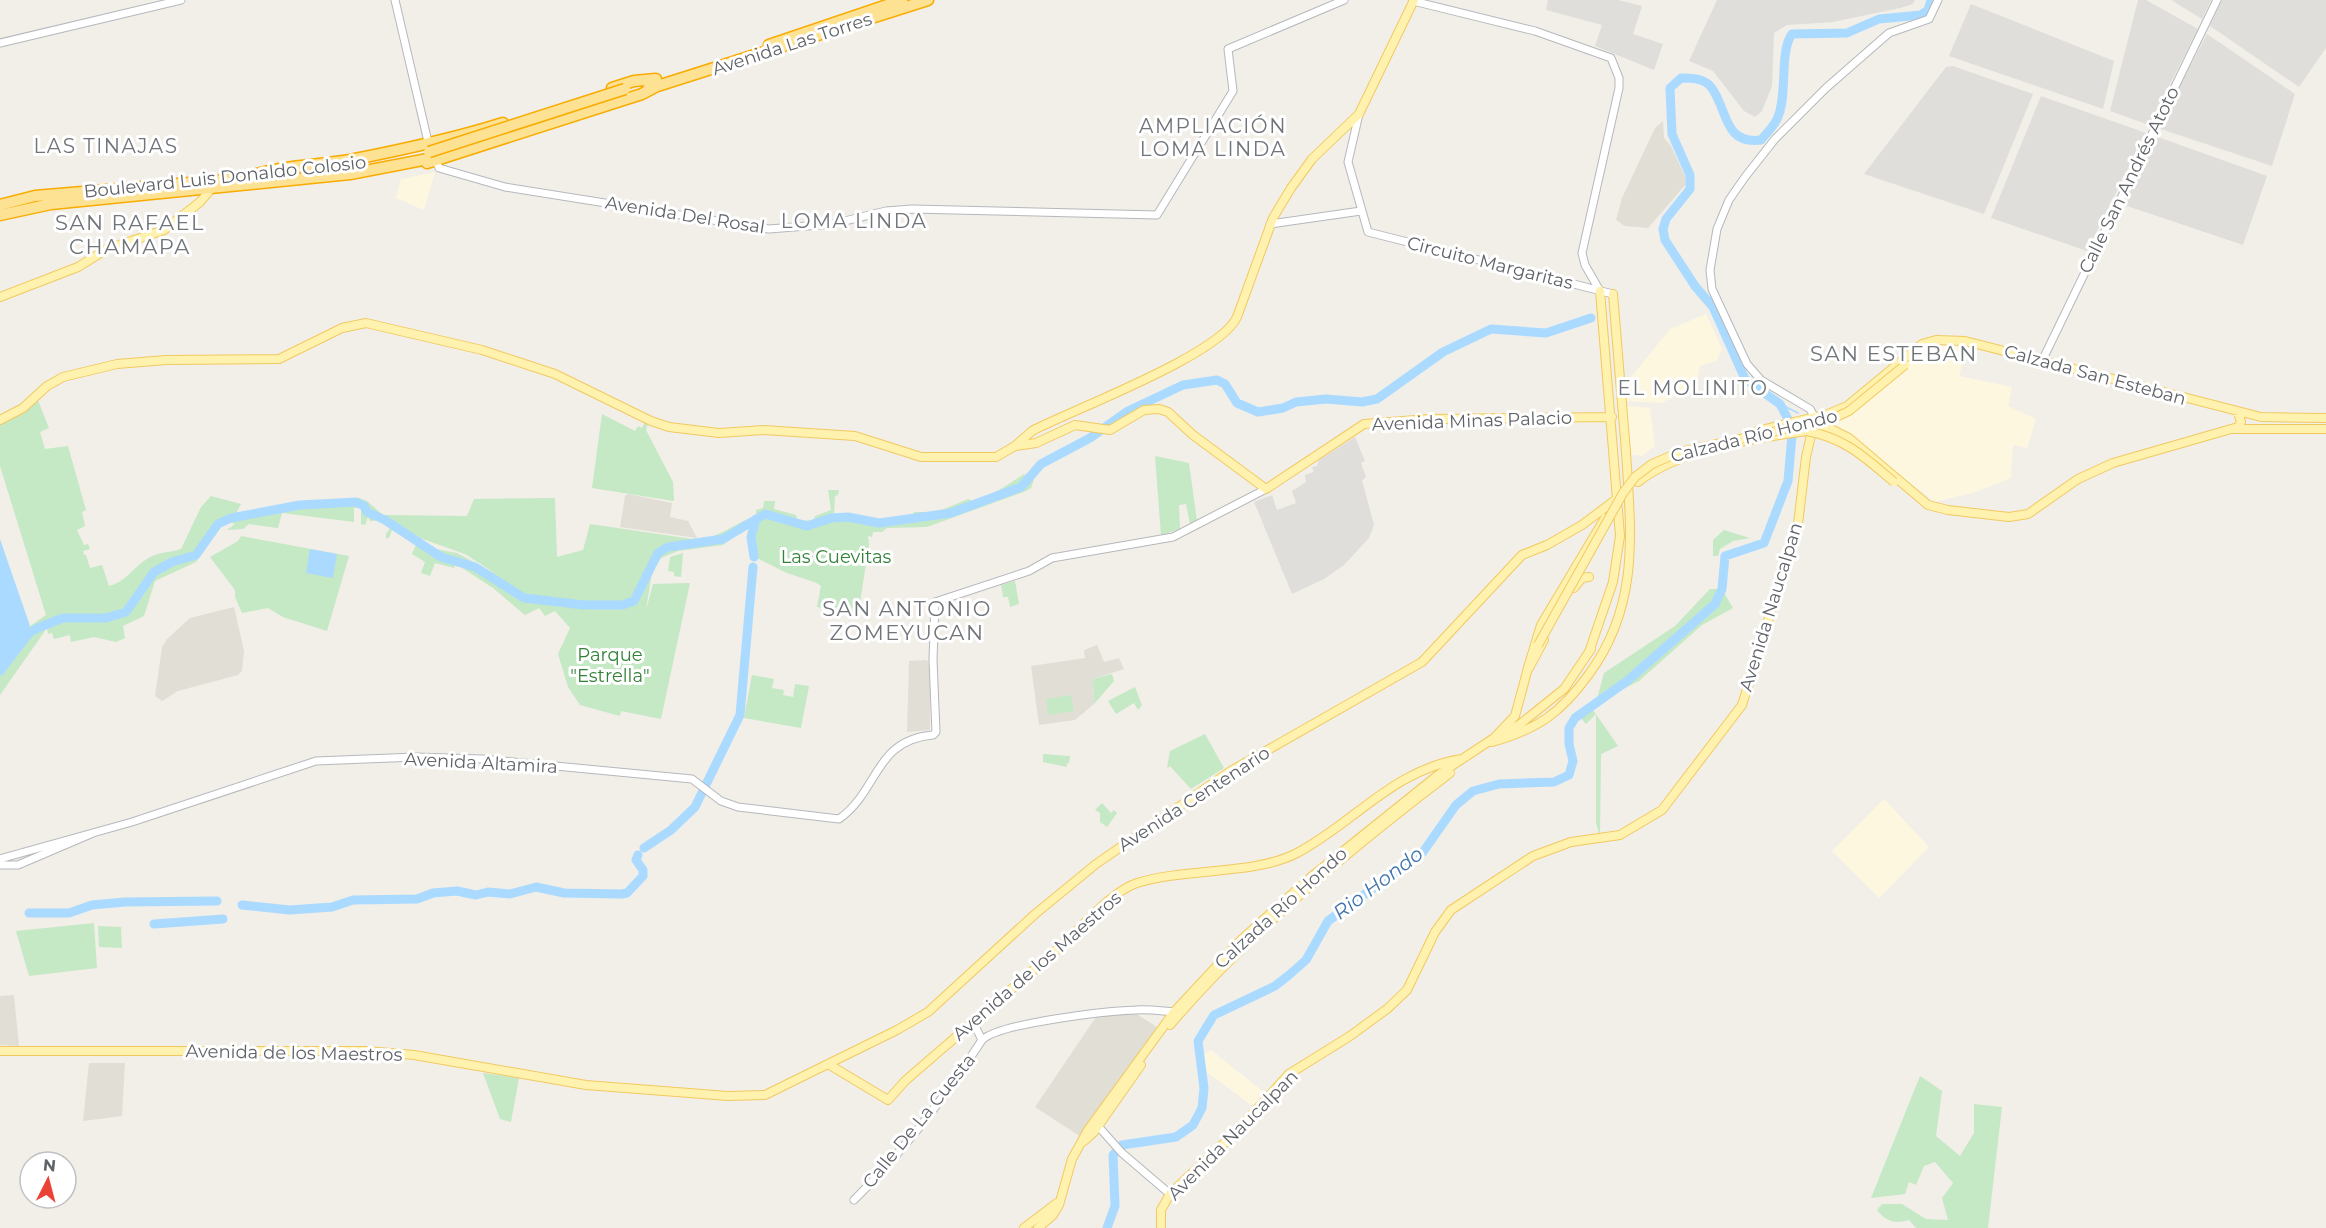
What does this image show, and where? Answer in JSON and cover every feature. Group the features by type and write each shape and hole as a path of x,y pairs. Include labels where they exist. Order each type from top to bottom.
{"highway":[{"name":"Avenida Las Torres","path":"655,83 902,0"},
{"name":"Avenida Las Torres","path":"655,83 928,0"},
{"path":"245,178 267,169 348,160 428,144 634,81 655,83"},
{"path":"275,181 300,182 351,178 436,162 642,94 655,83"},
{"name":"Boulevard Luis Donaldo Colosio","path":"0,206 35,196 245,178 350,174 433,158 655,83"},
{"name":"Boulevard Luis Donaldo Colosio","path":"0,215 51,204 211,189 297,176"}],"main road":[{"path":"0,420 23,408 46,386 63,377 117,364 166,360 279,359 342,328 366,323 482,350 555,374 669,428 719,433 764,430 855,436 913,456 927,458 993,457 1015,446 1032,430 1164,371 1230,329 1237,317 1270,224 1291,188 1312,159 1359,114 1413,0"},
{"path":"0,297 78,267 107,249 164,230 200,202 211,189"},
{"path":"1589,652 1615,575 1620,536 1600,291"},
{"path":"1485,743 1530,730 1551,717 1575,694 1605,653 1620,617 1631,547 1613,294"},
{"name":"Calzada San Esteban","path":"1812,426 1847,406 1922,344 1950,340 2043,361 2261,417 2326,418"},
{"name":"Calzada Río Hondo","path":"1082,1143 1098,1126 1165,1030 1246,946 1319,880 1465,759 1494,738 1515,716 1527,671 1538,645 1623,492 1635,477 1652,464 1680,452 1832,419 1849,411 1905,364 1912,352"},
{"name":"Avenida Naucalpan","path":"1161,1228 1161,1210 1170,1194 1234,1134 1289,1074 1387,1009 1407,990 1435,932 1451,910 1533,856 1571,842 1620,835 1662,810 1742,705 1798,524 1812,426 1810,409"},
{"path":"1015,446 1036,443 1075,425 1110,430 1144,410 1163,410 1266,489"},
{"path":"1833,412 1833,430 1849,438 1928,505"},
{"path":"2232,429 2240,424 2238,412"},
{"name":"Avenida Minas Palacio","path":"1266,489 1364,424 1437,419 1612,417"},
{"path":"1494,738 1519,725 1564,690 1589,652 1608,612 1621,556 1623,505 1638,482 1656,468 1682,456 1812,426 1851,446 1894,482 1928,505 1948,510 2019,516 2028,514 2078,479 2113,463 2232,429 2326,429"},
{"name":"Calzada Río Hondo","path":"1618,497 1643,468 1675,452 1812,426 1833,430"},
{"path":"1527,671 1540,625 1618,497"},
{"name":"Avenida Centenario","path":"765,1095 928,1012 1034,915 1096,864 1229,772 1422,662 1522,555 1547,545 1582,525 1618,497"},
{"path":"1527,671 1555,617 1579,580 1589,577 1579,572 1567,579"},
{"path":"1515,716 1519,725 1530,730"},
{"name":"Calzada Río Hondo","path":"1038,1228 1053,1215 1062,1199 1072,1159 1088,1130 1174,1012 1241,940 1311,877 1438,775 1465,759"},
{"name":"Avenida de los Maestros","path":"828,1064 888,1100 905,1081 1130,886 1190,873 1244,867 1295,854 1374,798 1411,776 1439,763 1465,759"},
{"name":"Avenida de los Maestros","path":"0,1051 366,1051 414,1055 586,1085 728,1096 765,1095"},
{"path":"1024,1228 1062,1199"}],"street":[{"path":"0,43 181,0"},
{"path":"395,0 428,144 436,162"},
{"name":"Avenida Del Rosal","path":"436,162 439,168 505,187 769,229 832,224 895,210 1157,215 1233,91 1228,49 1344,0"},
{"path":"1413,0 1535,31 1611,58 1616,66 1619,88 1582,253 1585,265 1600,291"},
{"path":"1810,409 1753,373 1712,289 1710,270 1717,229 1729,200 1775,140 1826,88 1882,39 1896,30 1929,19 1938,0"},
{"name":"Calle San Andrés Atoto","path":"2043,361 2217,0"},
{"path":"1270,224 1361,211 1348,162 1359,114"},
{"name":"Circuito Margaritas","path":"1361,211 1368,232 1613,294"},
{"name":"Avenida Altamira","path":"0,859 103,828 132,822 316,761 416,757 482,759 692,779 708,788 721,801 738,807 837,820 853,807 886,759 899,745 912,737 933,735 936,727 933,604 938,600 1029,571 1052,558 1173,537 1266,489"},
{"name":"Avenida Altamira","path":"0,865 18,865 103,828"},
{"name":"Calle De La Cuesta","path":"854,1200 867,1189 921,1125 982,1040 996,1031 1034,1023 1136,1010 1174,1012"},
{"name":"Calle De La Cuesta","path":"973,1022 982,1040"},
{"path":"1098,1126 1120,1150 1170,1194"}],"shaded area":[{"path":"1548,0 1618,0 1642,6 1633,34 1663,44 1654,70 1595,46 1602,25 1546,10"},
{"path":"1717,0 1915,0 1913,4 1900,8 1833,22 1787,25 1774,33 1772,86 1762,111 1755,117 1744,111 1713,71 1689,61"},
{"path":"2138,0 2146,0 2198,29 2149,125 2110,111"},
{"path":"2171,0 2211,0 2202,19"},
{"path":"2222,0 2326,0 2326,48 2299,87 2210,26"},
{"path":"1971,4 2114,61 2103,109 1949,56"},
{"path":"2207,34 2295,94 2272,166 2158,128"},
{"path":"1953,66 2033,94 1984,214 1864,174 1946,67"},
{"path":"2041,96 2146,133 2087,251 1991,218"},
{"path":"1663,121 1664,138 1671,146 1685,176 1686,184 1648,228 1625,226 1616,220 1622,198 1655,128"},
{"path":"2155,136 2267,176 2243,245 2124,205"},
{"path":"435,172 424,210 396,198 401,179"},
{"path":"1706,314 1722,349 1716,361 1700,366 1696,386 1661,403 1624,401 1624,386 1670,329"},
{"path":"1950,345 1967,346 1959,376 2012,387 2008,406 2036,419 2027,448 2013,445 2011,478 1976,492 1935,502 1833,423 1884,384 1915,355 1924,350"},
{"path":"1626,406 1650,408 1655,446 1642,456 1628,454"},
{"path":"1355,437 1365,461 1361,463 1366,477 1362,480 1374,525 1369,538 1344,565 1324,579 1292,594 1254,502 1272,495 1277,510 1296,503 1292,491 1306,482 1305,475 1314,472 1312,467 1317,466 1319,460"},
{"path":"628,494 672,503 670,517 688,521 697,538 620,527 625,496"},
{"path":"234,607 244,651 242,671 238,675 178,691 162,701 155,696 162,647 167,639 190,618"},
{"path":"1097,645 1104,662 1119,658 1124,669 1093,679 1094,704 1075,720 1039,725 1031,666 1085,658 1084,650"},
{"path":"909,661 928,661 930,670 930,730 907,732"},
{"path":"1884,799 1929,847 1879,898 1832,851"},
{"path":"14,995 19,1046 0,1045 0,996"},
{"path":"1135,1013 1157,1027 1081,1137 1035,1107 1096,1017"},
{"path":"1211,1050 1266,1094 1254,1107 1204,1070 1204,1055"},
{"path":"89,1063 125,1063 122,1116 83,1121"}],"green space":[{"path":"37,398 49,428 40,432 45,449 68,446 86,510 82,512 85,526 77,530 84,545 88,544 90,549 83,551 84,555 86,555 90,568 102,565 109,586 124,579 139,564 149,558 181,549 201,507 211,496 241,504 235,515 275,506 359,498 367,501 392,523 436,549 457,553 496,574 465,554 420,538 384,515 467,516 474,499 555,498 557,557 583,550 590,524 692,539 692,542 717,535 756,516 756,510 763,508 764,501 775,501 774,509 796,515 798,521 814,520 815,516 831,510 828,490 839,490 838,495 835,496 834,513 840,519 868,524 911,520 914,512 937,512 968,499 976,502 987,498 1024,474 1028,476 1040,462 1097,430 1103,433 1037,471 1031,488 1026,491 927,527 887,528 882,532 873,532 872,537 868,536 869,545 858,615 817,607 821,586 755,557 752,537 756,521 723,545 678,551 661,558 652,572 646,610 653,584 690,583 661,719 621,711 620,716 580,705 568,687 558,654 570,628 555,611 545,616 539,608 525,615 493,588 456,564 454,568 435,563 430,576 421,573 425,562 412,554 416,545 392,530 389,538 386,538 390,528 384,520 370,521 368,517 365,525 361,524 361,507 354,508 354,522 282,513 278,528 249,524 243,529 227,530 235,524 230,522 219,527 196,562 155,581 144,616 123,626 125,638 116,642 94,637 71,642 70,635 54,639 52,633 48,634 47,628 0,695 0,665 30,626 46,615 0,466 0,423"},
{"path":"602,414 635,431 638,426 642,428 645,422 648,423 646,430 673,482 674,501 592,488"},
{"path":"1155,456 1189,463 1197,521 1190,524 1186,504 1179,505 1180,529 1161,535"},
{"path":"1724,530 1750,538 1733,541 1720,549 1718,556 1713,556 1713,540"},
{"path":"241,536 349,556 327,631 283,617 268,608 242,613 235,597 235,590 210,557 238,541"},
{"path":"683,553 681,577 674,576 674,572 668,571 670,557"},
{"path":"1015,581 1019,604 1010,607 1008,597 1003,597 1001,585"},
{"path":"1710,589 1722,589 1733,608 1702,625 1639,681 1596,703 1604,673 1675,626"},
{"path":"1112,674 1114,681 1094,704 1093,679"},
{"path":"752,675 774,679 772,688 784,690 783,695 793,697 795,684 809,686 801,728 744,718"},
{"path":"1135,687 1142,705 1138,710 1134,703 1116,714 1108,701"},
{"path":"1071,695 1074,711 1048,715 1046,699"},
{"path":"1591,707 1596,714 1586,724 1579,716"},
{"path":"1596,714 1618,746 1601,754 1600,837 1596,823"},
{"path":"1205,734 1224,768 1191,789 1170,766 1167,769 1170,751"},
{"path":"1043,754 1070,756 1069,763 1067,767 1043,762"},
{"path":"1102,803 1111,813 1114,810 1117,813 1107,827 1100,822 1100,813 1095,810"},
{"path":"94,923 97,968 29,976 16,931"},
{"path":"98,926 121,927 122,948 99,947"},
{"path":"483,1073 519,1078 511,1122 500,1119"},
{"path":"1920,1076 1942,1091 1936,1136 1960,1156 1974,1133 1974,1104 2002,1107 1988,1228 1916,1228 1909,1220 1891,1221 1877,1210 1882,1204 1902,1204 1926,1219 1948,1220 1942,1198 1953,1183 1935,1162 1924,1166 1916,1185 1909,1182 1905,1194 1871,1198"}],"water":[{"path":"0,539 30,626 0,665"},
{"path":"310,549 337,554 333,578 306,573"}],"waterway":[{"path":"1789,421 1780,404 1745,379 1713,307 1695,286 1665,240 1663,229 1666,219 1690,189 1690,175 1672,134 1670,88 1681,78 1705,82 1711,87 1733,131 1749,140 1761,140 1775,123 1781,107 1784,62 1792,34 1847,33 1879,19 1921,15 1928,10 1931,0"},
{"path":"0,671 29,633 40,627 63,618 106,618 126,612 154,572 172,562 196,555 218,524 231,518 300,505 356,502 364,506 367,512 385,520 441,557 475,567 524,598 584,605 622,605 634,601 658,553 668,547 723,539 765,514 807,526 831,518 848,517 879,523 951,513 1021,487 1041,464 1090,438 1128,411 1183,385 1217,380 1225,384 1237,403 1258,412 1283,408 1296,402 1326,399 1362,402 1377,399 1443,352 1491,329 1546,333 1591,318"},
{"path":"1780,404 1798,413"},
{"name":"Rio Hondo","path":"1107,1228 1115,1206 1113,1155 1122,1145 1176,1137 1193,1125 1202,1108 1204,1088 1198,1041 1214,1015 1275,986 1289,975 1306,960 1328,921 1423,852 1456,805 1473,791 1499,784 1554,782 1569,775 1573,761 1569,744 1569,728 1575,718 1627,681 1715,604 1722,589 1725,556 1764,543 1788,481 1792,435"},
{"path":"754,557 751,537 756,519"},
{"path":"644,848 671,830 695,807 740,715 753,567"},
{"path":"242,905 290,910 332,907 353,900 417,899 433,893 457,891 476,895 488,892 510,894 536,887 564,893 622,894 627,893 643,876 643,870 636,860 638,855"},
{"path":"29,913 69,913 92,905 125,902 217,901"},
{"path":"154,924 223,919"}],"district":[{"name":"AMPLIACIÓN LOMA LINDA","path":"1213,138"},
{"name":"LAS TINAJAS","path":"106,146"},
{"name":"LOMA LINDA","path":"854,221"},
{"name":"SAN RAFAEL CHAMAPA","path":"130,235"},
{"name":"SAN ESTEBAN","path":"1894,354"},
{"name":"EL MOLINITO","path":"1693,388"},
{"name":"SAN ANTONIO ZOMEYUCAN","path":"907,621"}],"park label":[{"name":"Las Cuevitas","path":"836,557"},
{"name":"Parque \"Estrella\"","path":"610,665"}]}
